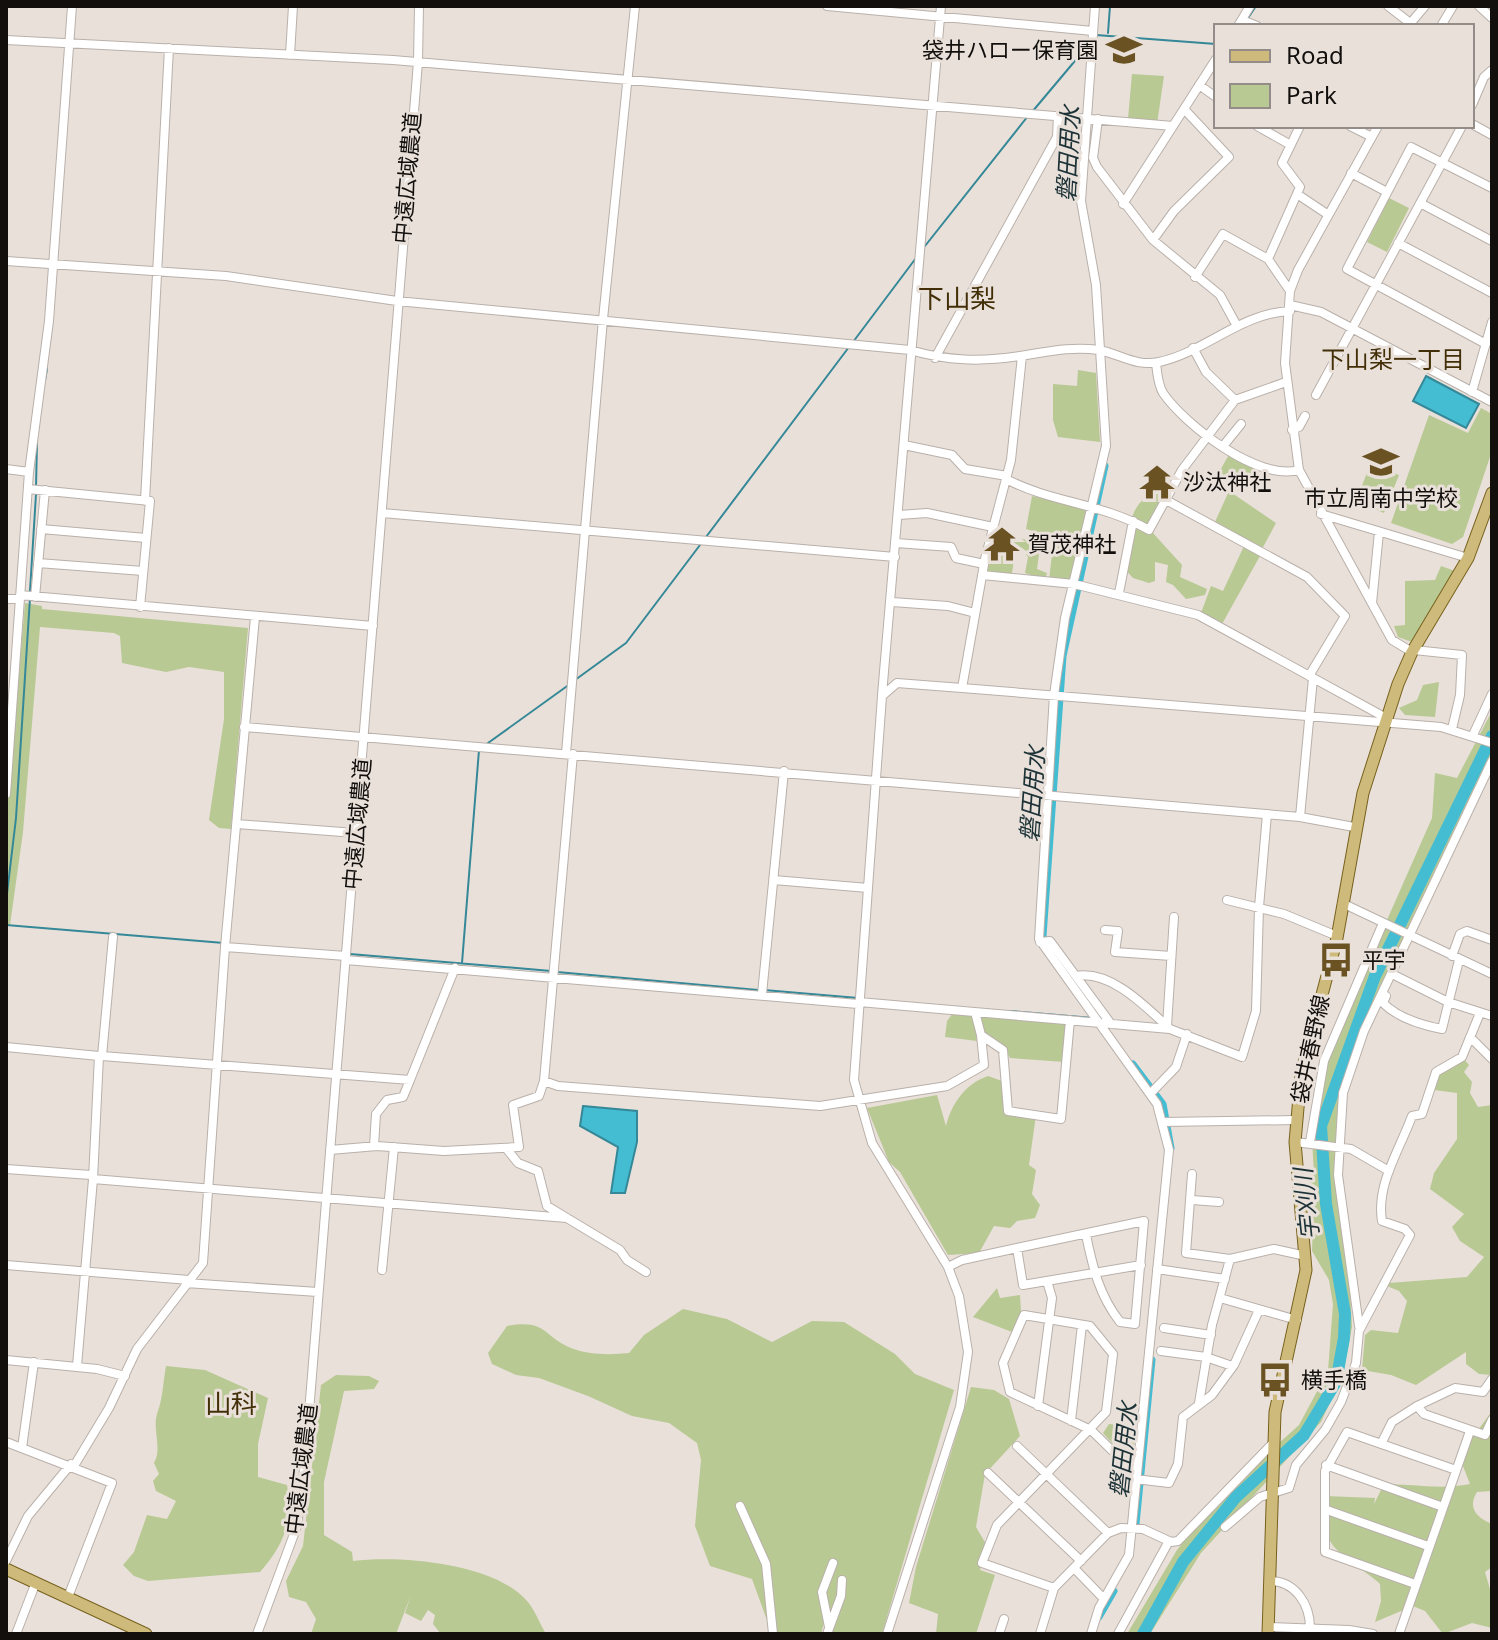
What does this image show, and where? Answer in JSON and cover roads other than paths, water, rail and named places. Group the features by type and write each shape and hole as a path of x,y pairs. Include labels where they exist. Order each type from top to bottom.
{"main road":[{"name":"袋井春野線","path":"1268,1631 1275,1412 1297,1320 1306,1256 1295,1142 1310,1035 1337,936 1354,827 1388,720 1413,651 1468,558 1492,493"},
{"path":"6,1569 146,1634"}],"street":[{"path":"6,794 29,472 53,266 72,6"},
{"path":"290,55 293,6"},
{"name":"中遠広域農道","path":"257,1634 297,1526 373,626 418,62 419,6"},
{"path":"330,1150 374,1146 444,1151 519,1147 513,1105 539,1096 544,1081 551,977 565,867 569,754 585,531 635,6"},
{"path":"827,6 941,11 1093,31"},
{"path":"1091,1634 1104,1599 1129,1555 1169,1150 1164,1122 1150,1094 1040,942 1054,695 1065,618 1096,505 1106,446 1096,285 1081,201 1095,6"},
{"path":"1240,23 1250,6"},
{"path":"1388,6 1410,24"},
{"path":"1412,24 1425,6"},
{"path":"1442,24 1453,6"},
{"path":"1479,6 1490,13"},
{"path":"887,1634 966,1380 966,1327 948,1267 882,1163 857,1102 854,1064 910,350 941,11"},
{"path":"6,40 418,62 1173,126"},
{"path":"145,501 169,48"},
{"path":"1123,204 1214,63"},
{"path":"1474,100 1484,77 1492,70"},
{"path":"1199,85 1214,96"},
{"path":"1153,240 1174,211 1229,157 1184,109"},
{"path":"935,358 1057,137 1058,116"},
{"path":"1098,119 1093,158 1123,204 1153,240 1220,295 1237,326"},
{"path":"1474,125 1492,135"},
{"path":"1261,128 1289,144"},
{"path":"1268,259 1297,194 1298,179 1282,163 1299,128"},
{"path":"1354,128 1372,137"},
{"path":"1377,128 1307,249 1290,291 1286,382 1299,470 1392,640 1413,651 1462,655 1460,695 1452,729"},
{"path":"1316,395 1461,128"},
{"path":"1486,344 1347,269 1411,147 1492,188"},
{"path":"1351,173 1387,192"},
{"path":"1297,194 1327,214"},
{"path":"1420,203 1492,241"},
{"path":"1195,277 1223,234 1268,259 1290,291"},
{"path":"1398,243 1492,293"},
{"path":"6,261 226,276 397,301 910,350 935,358 961,361 1022,356 1052,348 1100,350 1136,363 1156,363 1266,313 1290,308 1321,312 1492,402"},
{"path":"1472,392 1492,322"},
{"path":"1193,348 1206,372 1235,400"},
{"path":"962,688 984,564 1014,441 1022,356"},
{"path":"1156,363 1161,390 1184,416 1208,434 1260,466 1287,473 1299,470"},
{"path":"904,445 952,455 959,459 965,469 1006,477 1036,494 1096,505 1149,530 1208,434 1235,400 1286,382"},
{"path":"1292,430 1299,427 1305,416"},
{"path":"1224,445 1241,424"},
{"path":"6,469 29,472"},
{"path":"28,489 150,501 140,607"},
{"path":"35,597 45,490"},
{"path":"1166,500 1307,577 1345,616 1311,677 1300,817"},
{"path":"382,513 895,557"},
{"path":"899,515 927,513 993,527"},
{"path":"1321,514 1468,558"},
{"path":"1119,593 1133,521"},
{"path":"41,529 146,538"},
{"path":"1372,603 1379,532"},
{"path":"896,543 951,547 956,558 984,564"},
{"path":"38,563 143,571"},
{"path":"982,575 1074,584 1198,615 1388,720"},
{"path":"6,599 35,597 373,626"},
{"path":"892,602 948,606 975,613"},
{"path":"6,1561 28,1516 72,1465 125,1376 137,1349 203,1263 225,947 255,617"},
{"path":"882,696 897,683 1388,720 1452,729 1492,743"},
{"path":"1473,735 1492,694"},
{"path":"244,727 1267,814 1354,827"},
{"path":"1225,1527 1272,1488 1289,1488 1296,1465 1325,1430 1341,1402 1356,1363 1359,1331 1357,1290 1340,1198 1337,1146 1340,1114 1351,1067 1492,761"},
{"path":"762,994 784,771"},
{"path":"225,947 1168,1028 1242,1057 1256,1011 1259,907 1267,814"},
{"path":"237,824 355,833"},
{"path":"774,880 868,888"},
{"path":"1227,900 1259,907 1337,936"},
{"path":"1342,903 1492,974"},
{"path":"1168,1028 1174,917"},
{"path":"1310,1142 1324,1061 1384,923"},
{"path":"1105,930 1118,931 1115,952 1171,956"},
{"path":"1410,935 1383,1003 1389,1010 1420,1024 1442,1029 1460,934 1467,931 1492,940"},
{"path":"77,1366 100,1056 113,937"},
{"path":"1040,942 1050,941 1111,1024"},
{"path":"374,1146 376,1114 387,1100 403,1097 455,968"},
{"path":"1076,976 1089,974 1116,982 1168,1028"},
{"path":"1396,976 1448,1002 1492,1016"},
{"path":"544,1081 558,1086 799,1106 857,1102 947,1086 984,1065 975,1012"},
{"path":"1359,1331 1410,1235 1405,1229 1382,1221 1381,1187 1412,1116 1422,1114 1436,1072 1462,1057 1480,1013"},
{"path":"981,1035 1003,1050 1008,1111 1061,1119 1070,1020"},
{"path":"1150,1094 1176,1067 1187,1034"},
{"path":"1470,1037 1492,1059"},
{"path":"6,1047 410,1080"},
{"path":"1164,1122 1296,1120"},
{"path":"1295,1142 1337,1146 1370,1157 1389,1171"},
{"path":"382,1270 394,1147"},
{"path":"506,1148 518,1163 538,1171 547,1206 620,1250 627,1260 646,1272"},
{"path":"6,1169 207,1189 567,1218"},
{"path":"1192,1174 1186,1253 1230,1259 1274,1249 1306,1256"},
{"path":"1192,1200 1219,1202"},
{"path":"948,1267 962,1260 1144,1221 1135,1324 1120,1322 1104,1302 1086,1235"},
{"path":"1017,1248 1023,1285 1141,1265"},
{"path":"1199,1403 1206,1357 1230,1259"},
{"path":"6,1265 318,1292"},
{"path":"1157,1269 1225,1279"},
{"path":"1038,1406 1052,1298 1047,1281"},
{"path":"1220,1298 1297,1320"},
{"path":"1054,1588 982,1563 997,1525 1047,1476 1091,1430 1106,1412 1113,1354 1090,1326 1024,1315 1003,1363 1010,1392 1091,1430 1138,1478 1169,1483 1178,1464 1183,1417 1212,1395 1232,1366 1259,1310"},
{"path":"1071,1421 1082,1325"},
{"path":"1164,1328 1211,1335"},
{"path":"1161,1351 1206,1357 1232,1366"},
{"path":"6,1360 77,1366 125,1376"},
{"path":"22,1448 34,1362"},
{"path":"1381,1444 1392,1422 1417,1406 1455,1388 1483,1392 1492,1379"},
{"path":"1417,1406 1424,1414 1485,1435 1492,1420"},
{"path":"1399,1634 1470,1431"},
{"path":"1415,1584 1325,1552 1326,1465 1347,1432 1456,1470"},
{"path":"6,1442 112,1483 68,1597"},
{"path":"1017,1446 1108,1533"},
{"path":"1040,1634 1054,1588 1108,1533 1131,1528 1178,1541 1273,1447"},
{"path":"1326,1465 1443,1507"},
{"path":"988,1473 1077,1564 1104,1599"},
{"path":"740,1506 766,1564 768,1615 773,1634"},
{"path":"1327,1510 1428,1546"},
{"path":"1118,1634 1169,1541"},
{"path":"828,1631 822,1592 833,1563"},
{"path":"828,1631 841,1596 842,1580"},
{"path":"1270,1581 1294,1590 1307,1605 1310,1628"},
{"path":"16,1634 36,1582"},
{"path":"999,1634 1004,1619"},
{"path":"1268,1631 1310,1628 1373,1634"}],"water":[{"path":"1426,376 1479,404 1466,428 1413,401"},
{"path":"583,1106 637,1111 637,1142 625,1193 611,1193 618,1147 580,1126"}],"waterway":[{"name":"磐田用水","path":"1108,33 1110,6"},
{"path":"1248,18 1256,6"},
{"path":"1096,35 1214,44"},
{"path":"1032,112 1090,43"},
{"path":"925,246 1028,116"},
{"path":"853,342 916,258"},
{"path":"706,537 849,347"},
{"path":"45,380 47,369"},
{"path":"36,487 37,442"},
{"name":"磐田用水","path":"1046,943 1043,936 1063,656 1105,466"},
{"path":"30,591 36,494"},
{"path":"575,680 626,643 700,545"},
{"path":"6,902 16,818 30,598"},
{"path":"488,743 570,684"},
{"path":"1492,710 1492,718"},
{"name":"宇刈川","path":"1143,1634 1183,1562 1236,1497 1304,1435 1336,1382 1345,1314 1326,1204 1321,1126 1375,976 1492,736"},
{"path":"462,963 479,750"},
{"path":"6,925 224,943"},
{"path":"350,954 551,971"},
{"path":"557,972 758,990"},
{"path":"764,990 858,998"},
{"path":"1011,1011 1093,1018"},
{"name":"磐田用水","path":"1133,1064 1163,1104 1171,1148"},
{"name":"磐田用水","path":"1136,1524 1152,1360"},
{"name":"磐田用水","path":"1099,1617 1114,1591"}],"place":[{"name":"袋井ハロー保育園","path":"1124,50"},
{"name":"市立周南中学校","path":"1381,462"},
{"name":"沙汰神社","path":"1157,482"},
{"name":"賀茂神社","path":"1002,544"},
{"name":"平宇","path":"1336,960"},
{"name":"横手橋","path":"1275,1380"}],"district":[{"name":"下山梨","path":"957,299"},
{"name":"下山梨一丁目","path":"1393,360"},
{"name":"山科","path":"231,1404"}]}
